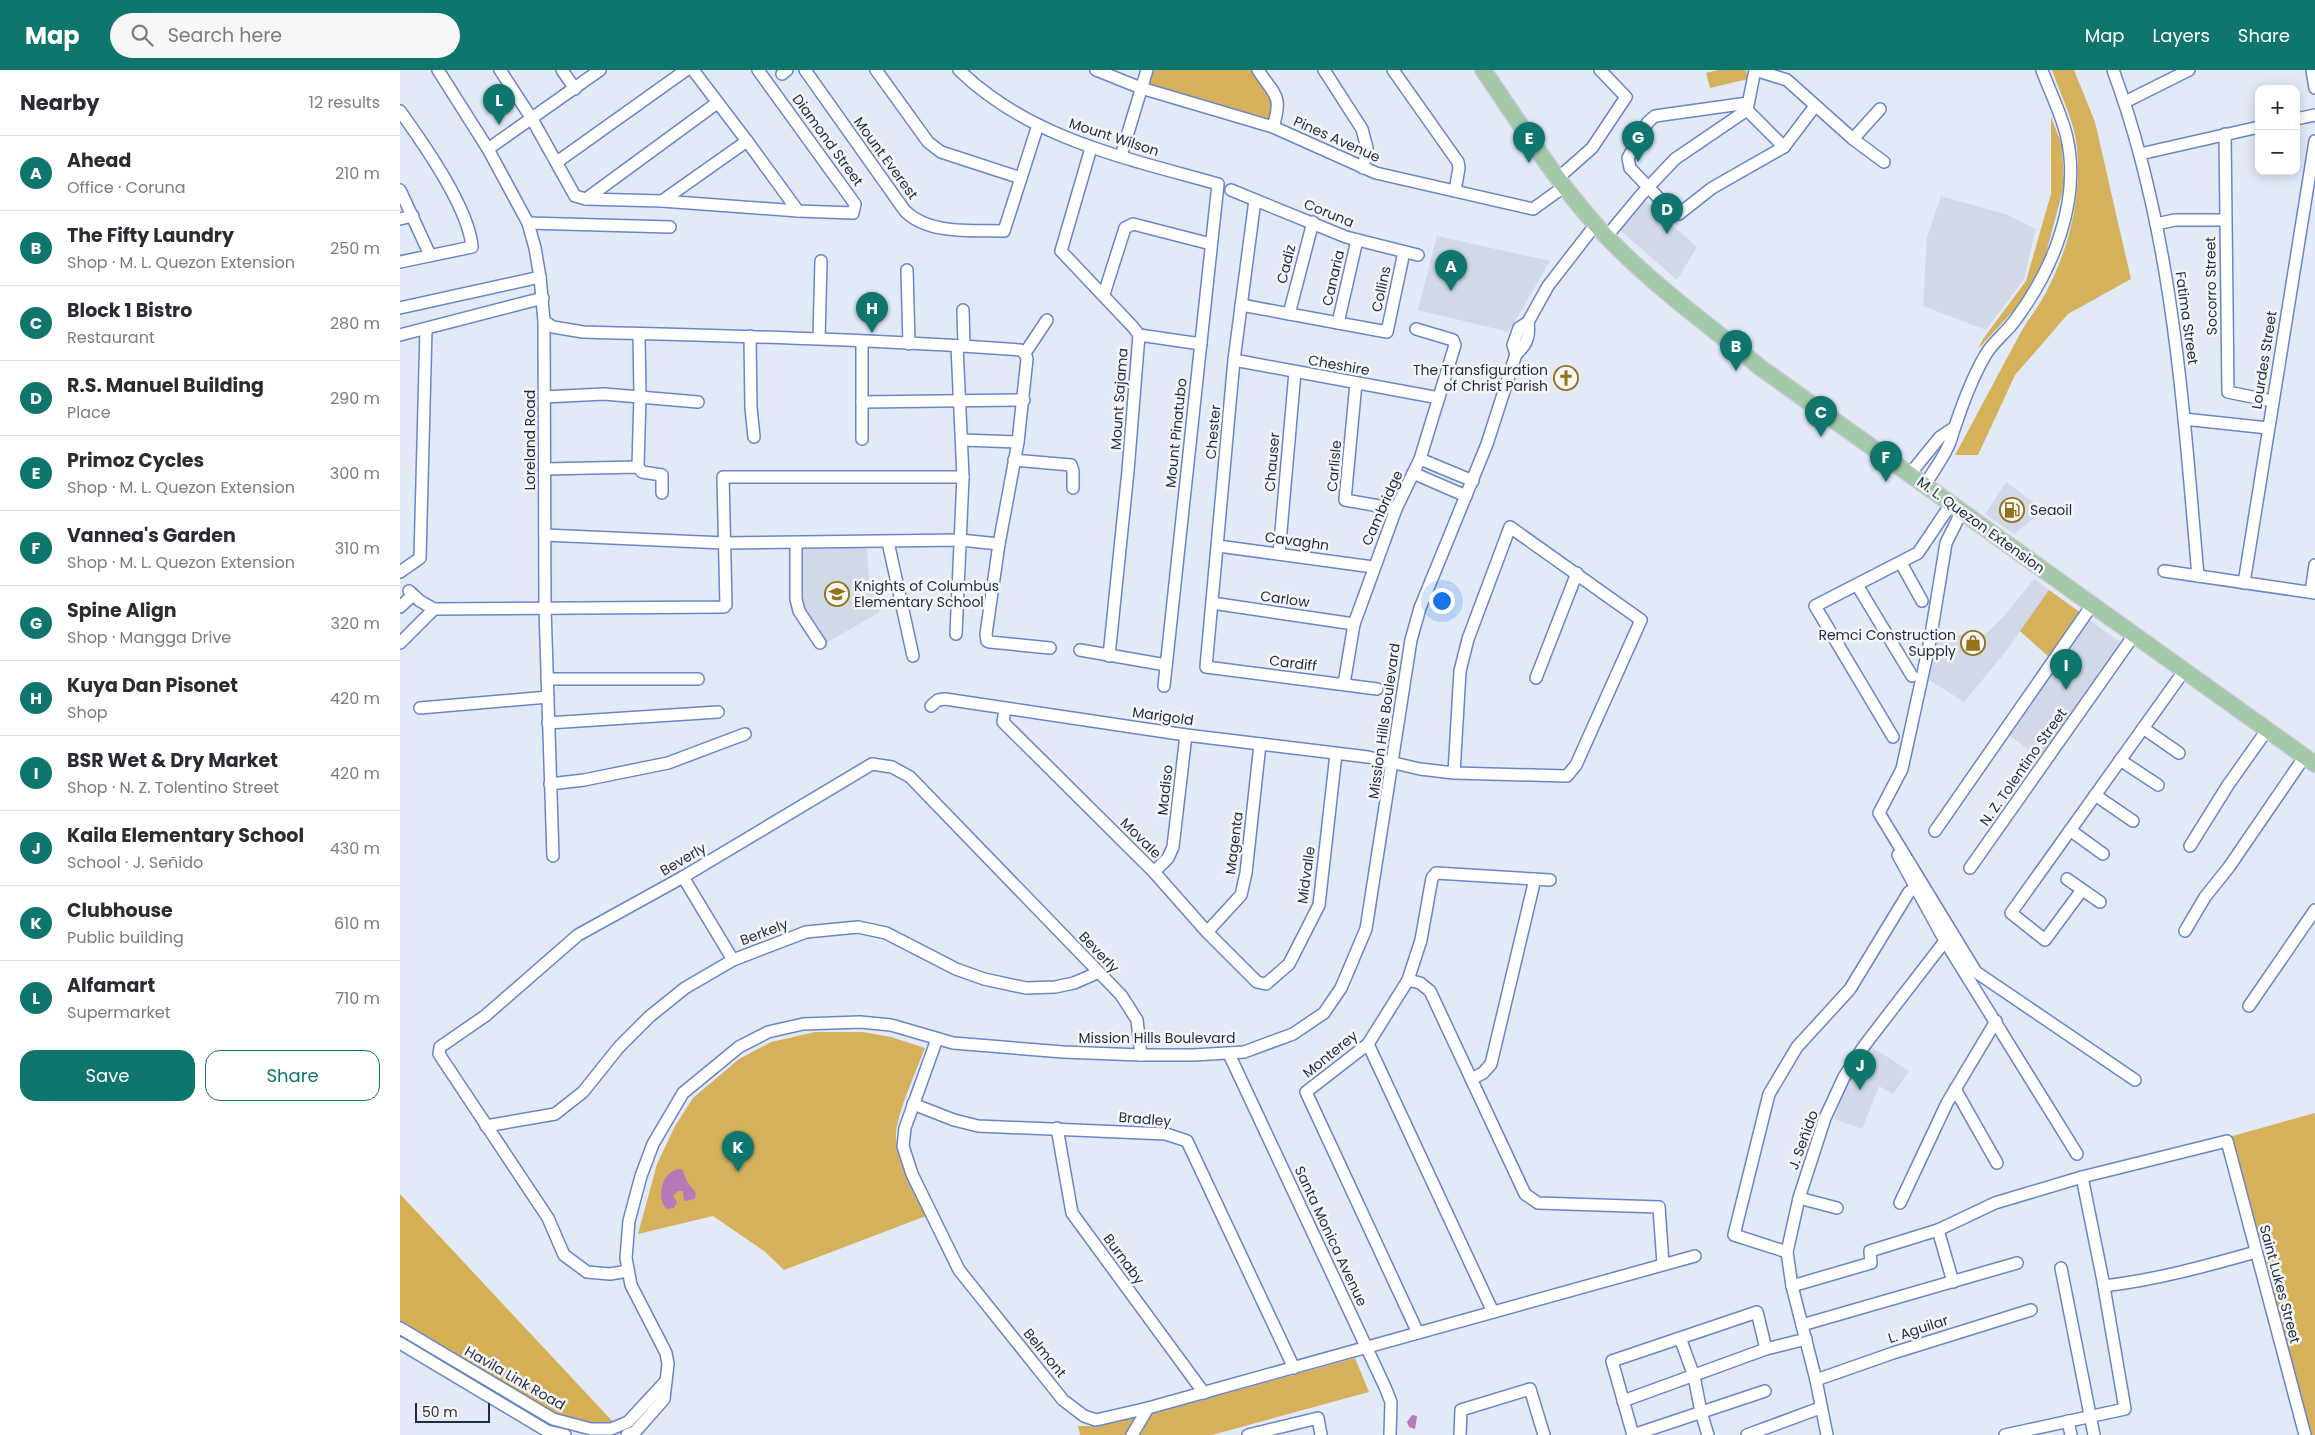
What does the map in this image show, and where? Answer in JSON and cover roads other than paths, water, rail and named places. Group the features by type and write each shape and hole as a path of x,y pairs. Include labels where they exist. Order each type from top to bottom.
{"main road":[{"name":"M. L. Quezon Extension","path":"1483,70 1561,182 1596,224 1676,298 1761,368 2310,760"}],"street":[{"name":"Loreland Road","path":"438,70 488,149 528,223 540,277 544,321 545,608 553,856"},
{"path":"500,70 532,119 575,196 586,199 662,201 798,211"},
{"path":"562,70 575,89"},
{"path":"488,149 600,70"},
{"path":"556,162 686,70"},
{"path":"692,70 798,211"},
{"name":"Diamond Street","path":"758,70 855,204 855,210 849,214 798,211"},
{"name":"Mount Everest","path":"805,70 905,211 914,220 929,225 1004,231 1038,125"},
{"path":"876,70 928,142 941,152 1021,178"},
{"name":"Mount Wilson","path":"959,70 977,88 1038,125 1067,140 1218,184"},
{"name":"Pines Avenue","path":"1096,70 1141,88 1273,127 1376,173 1533,209 1592,148 1626,97 1600,70"},
{"path":"1121,156 1147,70"},
{"path":"1258,70 1278,100 1280,107 1273,127"},
{"path":"1324,70 1362,129 1367,148 1363,168"},
{"path":"1393,70 1458,162 1459,168 1455,191"},
{"path":"1607,236 1675,159 1747,106 1755,70 1787,80 1852,139 1884,162"},
{"path":"1925,484 1949,443 1952,429 1986,354 2015,320 2044,271 2055,248 2066,211 2070,191 2067,138 2042,70"},
{"name":"Fatima Street","path":"2113,70 2125,102 2140,154 2170,292 2198,576"},
{"path":"2125,102 2189,70"},
{"path":"2312,70 2315,88"},
{"path":"586,199 717,103"},
{"path":"1747,106 1784,147"},
{"path":"1747,106 1664,114 1651,118 1628,158 1630,168 1671,211 1679,214 1712,188 1784,147 1815,106"},
{"path":"1852,139 1880,109"},
{"path":"400,111 424,144 444,179 471,232 472,247 400,262"},
{"path":"2300,118 2315,116"},
{"path":"2140,154 2255,128"},
{"name":"Socorro Street","path":"2225,134 2224,220 2228,392 2272,401"},
{"path":"662,201 747,141"},
{"name":"Lourdes Street","path":"2244,583 2315,141"},
{"name":"Mount Sajama","path":"1091,148 1061,250 1104,294 1139,336 1130,453 1109,656"},
{"name":"Mount Pinatubo","path":"1164,686 1218,184"},
{"path":"400,190 430,256"},
{"name":"Coruna","path":"1231,190 1357,240 1418,255"},
{"name":"Chester","path":"1206,667 1234,360 1255,200"},
{"path":"400,219 413,216"},
{"path":"2156,224 2175,220 2224,220"},
{"name":"Cadiz","path":"1290,314 1312,222"},
{"path":"528,223 670,226"},
{"path":"1104,294 1125,228 1128,225 1133,224 1211,244"},
{"name":"Mission Hills Boulevard","path":"628,1271 626,1258 629,1222 641,1176 653,1144 682,1093 723,1058 768,1032 803,1024 829,1022 891,1025 937,1039 992,1048 1141,1055 1229,1054 1263,1047 1293,1034 1324,1013 1341,988 1366,929 1411,640 1423,599 1473,481 1516,354 1524,347 1530,332 1528,322 1548,286 1596,224"},
{"name":"Canaria","path":"1338,323 1357,240"},
{"name":"Collins","path":"1338,323 1387,332 1404,252"},
{"path":"819,338 821,261"},
{"path":"907,270 909,344"},
{"path":"400,308 540,277"},
{"path":"400,335 543,298"},
{"path":"1241,305 1338,323"},
{"path":"956,634 962,477 960,346 964,310"},
{"path":"1025,353 1047,320"},
{"path":"544,321 553,326 583,332 819,338 1020,350 1025,353 1027,359 1024,400 999,544 986,634 987,641 1050,648"},
{"path":"400,572 420,558 426,329"},
{"name":"Cambridge","path":"1344,684 1354,624 1373,567 1396,509 1420,459 1455,345 1453,340 1416,329"},
{"path":"639,334 638,467 642,472 662,475 662,494"},
{"path":"750,336 751,408 754,437"},
{"path":"1139,336 1201,344"},
{"path":"862,342 862,439"},
{"name":"Cheshire","path":"1234,360 1439,398"},
{"name":"Chauser","path":"1279,554 1295,372"},
{"name":"Carlisle","path":"1356,383 1345,500 1396,509"},
{"path":"544,397 604,394 698,402"},
{"path":"862,402 1024,400"},
{"path":"2184,419 2268,428"},
{"path":"1910,474 1940,437 1952,429"},
{"path":"962,440 1018,442"},
{"path":"1420,459 1473,481"},
{"path":"1014,460 1071,466 1073,471 1073,488"},
{"path":"545,469 638,467"},
{"path":"1413,473 1466,496"},
{"path":"400,607 411,593 434,609 725,607 723,477 962,477"},
{"path":"1893,736 1815,606 1918,553 1956,507"},
{"path":"1956,507 1946,543 1923,678 1902,769 1879,813 1976,972 2135,1080"},
{"path":"1454,773 1460,672 1468,638 1510,527 1577,573 1536,678"},
{"path":"545,535 724,544 960,540 999,544"},
{"path":"888,542 913,656"},
{"path":"796,544 796,599 800,610 820,643"},
{"name":"Cavaghn","path":"1218,546 1373,567"},
{"path":"1901,563 1922,601"},
{"path":"2164,572 2313,593 2315,565"},
{"name":"Marigold","path":"931,706 938,700 945,700 1186,735 1393,762 1454,773 1567,776 1576,765 1641,620 1577,573"},
{"path":"1857,585 1912,676"},
{"name":"Carlow","path":"1212,603 1354,624"},
{"path":"1935,831 2092,605"},
{"path":"400,643 434,609"},
{"name":"N. Z. Tolentino Street","path":"1970,868 2134,635"},
{"path":"1080,650 1166,665"},
{"name":"Cardiff","path":"1206,667 1377,689"},
{"path":"2082,890 2045,940 2011,913 2184,671"},
{"path":"547,679 698,679"},
{"path":"420,708 548,697"},
{"name":"Movale","path":"1005,709 1002,722 1154,872 1207,932 1257,982 1266,984"},
{"path":"548,723 718,712"},
{"path":"2143,728 2179,753"},
{"path":"2190,846 2228,785 2267,730"},
{"path":"550,784 584,780 668,763 745,734"},
{"name":"Madiso","path":"1154,872 1168,858 1173,847 1186,735"},
{"name":"Magenta","path":"1207,932 1241,895 1246,873 1260,744"},
{"name":"Midvalle","path":"1266,984 1290,964 1319,905 1336,754"},
{"path":"2120,760 2158,785"},
{"path":"2185,931 2205,897 2230,867 2310,760"},
{"name":"Beverly","path":"628,1271 610,1274 587,1272 564,1255 548,1218 439,1054 440,1047 485,1016 571,940 683,877 872,764 892,767 910,777 1097,973 1121,995 1137,1020 1141,1055"},
{"path":"2096,795 2133,821"},
{"path":"2070,830 2102,854"},
{"path":"1897,842 1898,854 1945,941 2077,1154"},
{"name":"Monterey","path":"1418,1333 1306,1092 1368,1044 1408,980 1421,940 1432,878 1436,873 1550,880"},
{"path":"683,877 732,960"},
{"path":"2067,879 2100,902"},
{"path":"1471,1078 1482,1073 1491,1064 1535,880"},
{"path":"1787,1252 1734,1235 1769,1094 1797,1047 1850,989 1909,892 1915,888"},
{"path":"2249,1006 2315,910"},
{"name":"Berkely","path":"486,1126 555,1114 583,1092 619,1047 649,1017 685,988 732,960 806,932 858,926 886,933 956,969 984,979 1026,988 1055,988 1074,983 1097,973"},
{"name":"J. Señido","path":"1827,1435 1820,1408 1816,1380 1792,1286 1787,1252 1799,1198 1825,1118 1844,1077 1864,1046 1945,941"},
{"path":"1408,980 1420,983 1430,991 1525,1194 1538,1203 1659,1207 1662,1264"},
{"path":"1900,1203 1935,1126 1996,1021"},
{"name":"Belmont","path":"937,1039 905,1128 903,1146 912,1174 959,1270 1063,1400 1084,1416 1096,1420 1204,1393 1695,1256"},
{"path":"1368,1044 1493,1312"},
{"name":"Santa Monica Avenue","path":"1229,1054 1391,1402 1390,1435"},
{"path":"1956,1090 1997,1163"},
{"name":"Bradley","path":"913,1104 954,1120 978,1126 1166,1134 1187,1141 1294,1368"},
{"name":"Burnaby","path":"1057,1128 1072,1213 1204,1393"},
{"name":"Saint Lukes Street","path":"2082,1177 2227,1141 2305,1435"},
{"path":"1792,1286 1871,1263 1870,1251 1938,1230 1995,1203 2082,1177 2104,1286 2125,1409 2068,1421 2036,1432 2005,1435"},
{"path":"1799,1198 1837,1208"},
{"path":"1938,1230 1953,1282"},
{"path":"2104,1286 2140,1282 2256,1252"},
{"path":"1802,1325 2017,1262"},
{"path":"2061,1268 2094,1435"},
{"path":"628,1271 639,1304 666,1353 668,1374 665,1382 664,1399 635,1432 628,1435"},
{"name":"L. Aguilar","path":"1816,1380 1893,1353 2031,1310"},
{"path":"1765,1390 1701,1412 1667,1429 1633,1435 1612,1360 1757,1312 1766,1349"},
{"name":"Havila Link Road","path":"400,1328 553,1419 591,1429 611,1429 628,1422 665,1382"},
{"path":"1680,1338 1694,1376 1701,1412 1708,1435"},
{"path":"1623,1401 1766,1349 1806,1339"},
{"name":"Havila Link Road","path":"400,1343 547,1431 565,1435"},
{"path":"1460,1435 1461,1410 1530,1389 1544,1435"},
{"path":"1132,1435 1148,1408"},
{"path":"1747,1435 1820,1408"},
{"path":"1248,1435 1269,1433 1318,1418 1321,1435"},
{"path":"2068,1421 2072,1435"}],"place":[{"name":"Alfamart","path":"499,125"},
{"name":"Spine Align","path":"1638,162"},
{"name":"Primoz Cycles","path":"1529,163"},
{"name":"R.S. Manuel Building","path":"1667,234"},
{"name":"Ahead","path":"1451,291"},
{"name":"Kuya Dan Pisonet","path":"872,333"},
{"name":"The Fifty Laundry","path":"1736,371"},
{"name":"The Transfiguration of Christ Parish","path":"1566,378"},
{"name":"Block 1 Bistro","path":"1821,437"},
{"name":"Vannea's Garden","path":"1886,482"},
{"name":"Seaoil","path":"2012,510"},
{"name":"Knights of Columbus Elementary School","path":"837,594"},
{"name":"Remci Construction Supply","path":"1973,643"},
{"name":"BSR Wet & Dry Market","path":"2066,690"},
{"name":"Kaila Elementary School","path":"1860,1090"},
{"name":"Clubhouse","path":"738,1172"}]}
